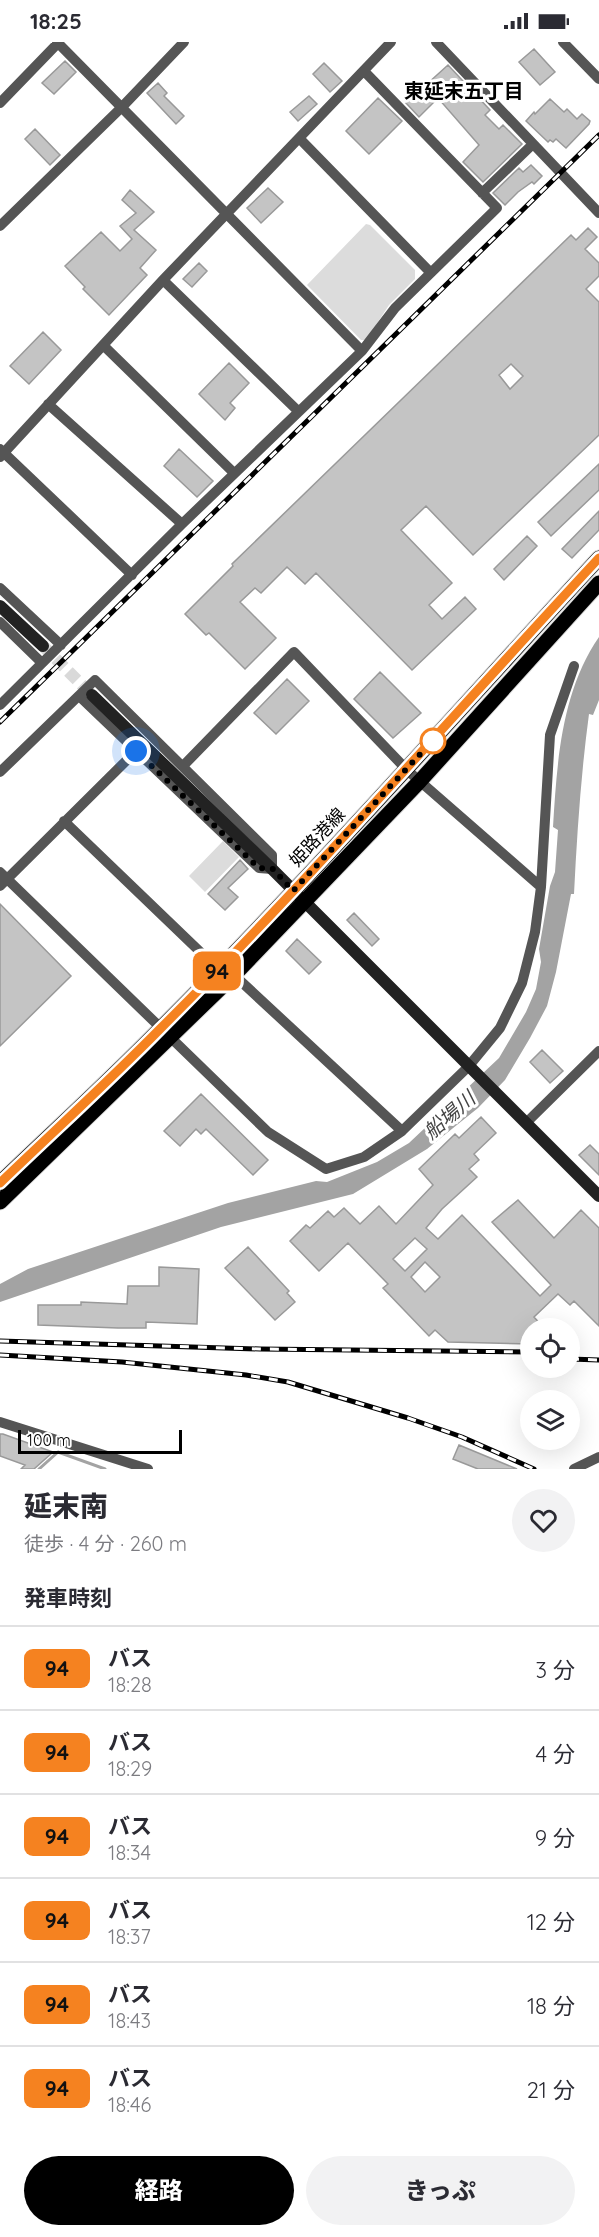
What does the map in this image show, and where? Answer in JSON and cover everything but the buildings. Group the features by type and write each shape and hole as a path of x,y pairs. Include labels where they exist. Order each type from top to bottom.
{"main road":[{"name":"姫路港線","path":"0,1183 234,975 298,896 407,770 599,558"},
{"name":"姫路港線","path":"0,1202 165,1034 218,969 420,782 599,584"}],"street":[{"path":"0,103 58,42 362,351"},
{"path":"0,226 184,42"},
{"path":"132,575 2,453 163,280 391,42"},
{"path":"436,42 599,213"},
{"path":"563,42 599,79"},
{"path":"0,705 234,473 362,351 395,308 497,208 363,71"},
{"path":"300,139 430,272"},
{"path":"482,193 533,144"},
{"path":"163,280 298,411"},
{"path":"104,346 234,473"},
{"path":"48,404 182,524"},
{"path":"0,588 61,645"},
{"path":"0,606 43,646"},
{"path":"0,622 42,663"},
{"path":"183,766 294,652 407,770 541,887"},
{"path":"136,751 2,879 268,1132 326,1169 364,1157 402,1131 468,1067 500,1028 522,983 535,932 541,887 550,735 574,666"},
{"path":"0,772 95,680 272,855 273,869"},
{"path":"92,694 273,869 468,1067 599,1195"},
{"path":"79,696 259,868 273,869"},
{"path":"64,821 218,969"},
{"path":"234,975 402,1131"},
{"path":"526,1123 599,1051"},
{"path":"0,1422 148,1469"},
{"path":"574,1469 599,1457"}],"shaded area":[{"path":"366,224 370,225 415,270 415,279 389,305 366,340 361,340 307,285"},
{"path":"223,841 239,857 205,892 189,876"}],"water":[{"name":"船場川","path":"599,637 599,700 593,715 589,714 574,894 571,894 547,1006 505,1080 478,1108 427,1149 353,1194 221,1227 0,1302 0,1284 28,1269 228,1203 316,1181 327,1182 377,1162 409,1143 499,1058 526,1012 536,989 541,962 539,949 550,886 555,872 558,830 553,827 563,729 576,681"}],"waterway":[{"path":"39,1469 58,1452 105,1469"}],"tunnel":[{"path":"43,646 92,695"}],"railway":[{"path":"0,722 599,135"},
{"path":"0,1341 260,1349 520,1352"},
{"path":"0,1355 122,1362 246,1375 288,1382 408,1418 462,1437 534,1469"},
{"path":"580,1359 599,1360"}],"bus line":[{"name":"94","path":"0,1183 160,1030 407,770 599,558"}],"district":[{"name":"東延末五丁目","path":"464,90"}],"route":[{"path":"136,751 259,868 273,869 293,891 437,736 433,741"}]}
